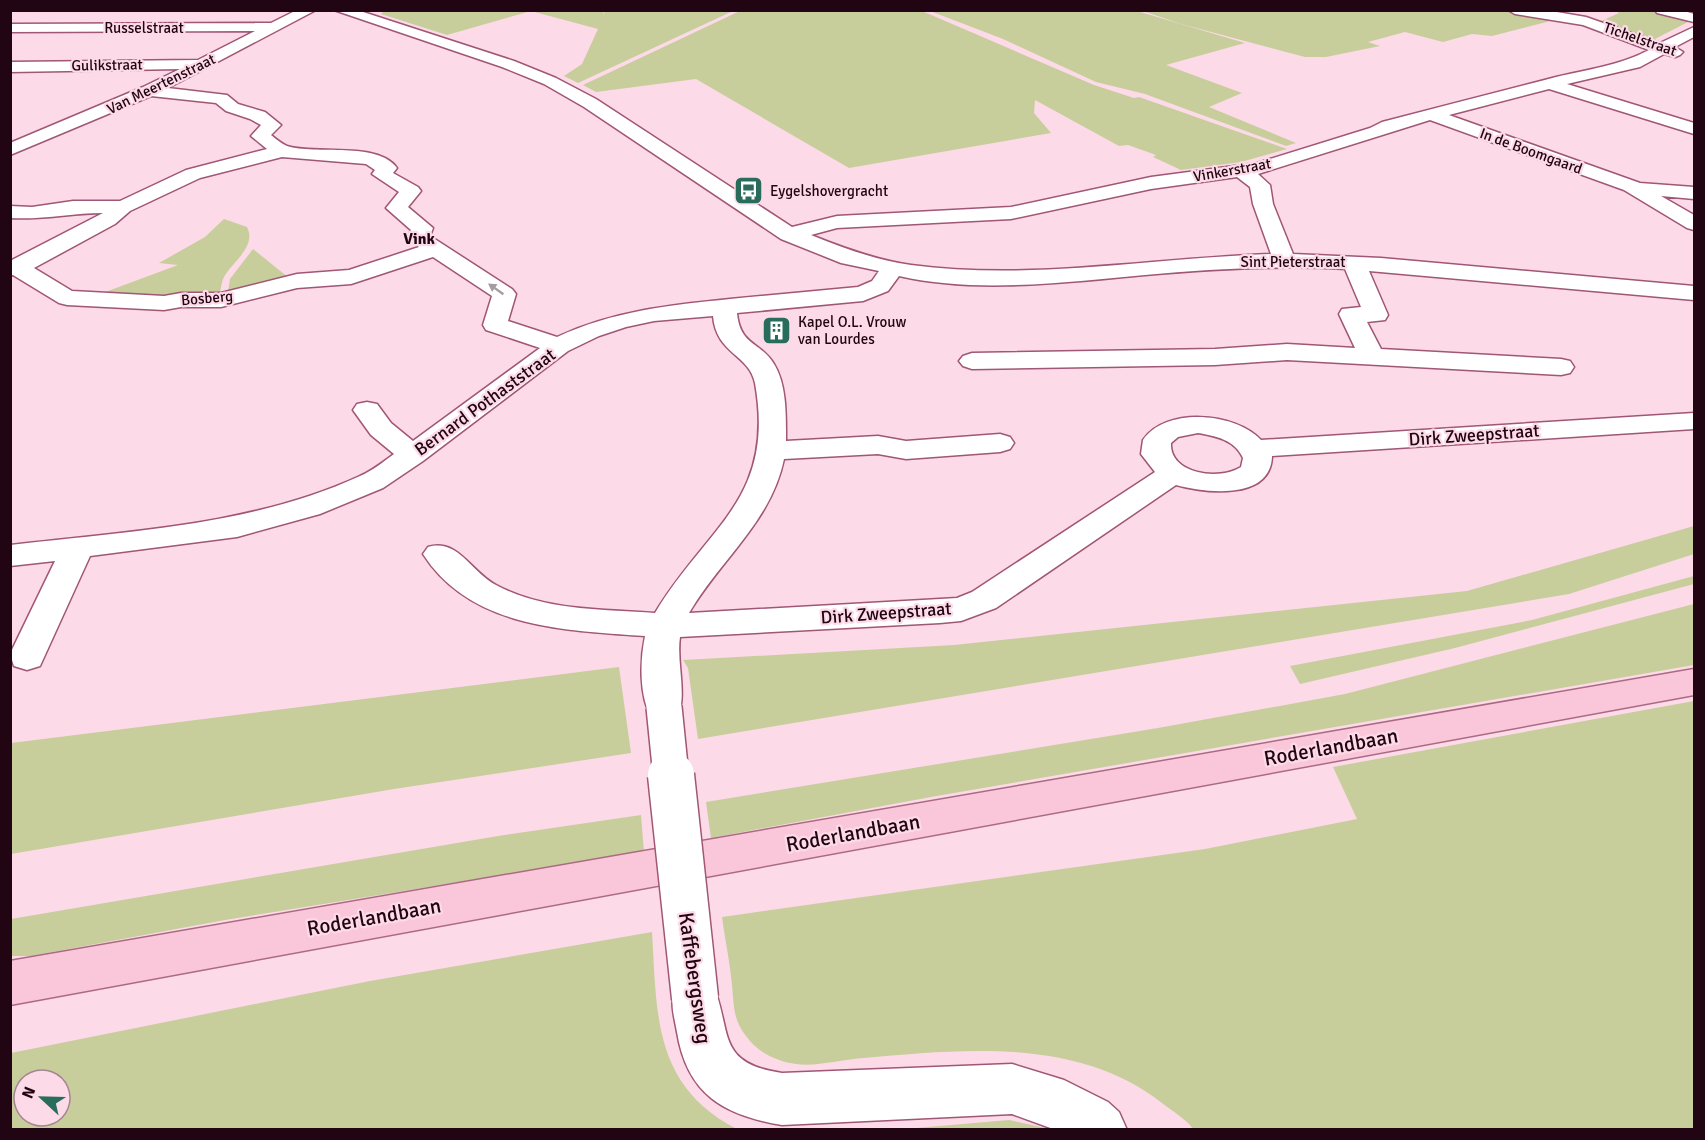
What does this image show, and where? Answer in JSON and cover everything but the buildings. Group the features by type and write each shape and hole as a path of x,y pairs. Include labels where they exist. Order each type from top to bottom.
{"main road":[{"name":"Roderlandbaan","path":"10,983 1695,682"}],"street":[{"name":"Van Meertenstraat","path":"10,150 148,91 309,10"},
{"path":"341,10 508,64 550,81 590,103 789,234 847,259 892,270"},
{"name":"Tichelstraat","path":"1515,10 1586,21 1661,49 1695,57"},
{"path":"1662,10 1695,18"},
{"path":"12,23 39,15"},
{"name":"Russelstraat","path":"12,23 276,27"},
{"name":"Vinkerstraat","path":"789,234 837,222 1011,213 1151,183 1242,171 1376,132 1388,126 1617,69 1695,31"},
{"name":"Gulikstraat","path":"10,67 204,63"},
{"path":"1550,84 1596,93 1695,129"},
{"path":"148,91 221,99 225,104 239,111 252,112 272,125 260,136 282,151"},
{"name":"In de Boomgaard","path":"1431,115 1631,186 1694,224"},
{"name":"Bosberg","path":"13,268 108,220 123,207 193,174 282,151 370,159 387,168 382,174 411,191 396,208 422,228 420,238 504,294 495,325 559,346"},
{"path":"1242,171 1260,185 1263,204 1284,260"},
{"name":"In de Boomgaard","path":"1631,186 1695,193"},
{"name":"Bosberg","path":"10,212 32,213 73,207 123,207"},
{"path":"32,213 34,218 69,241"},
{"name":"Bosberg","path":"13,268 67,298 164,303 181,300 221,300 297,281 351,277 436,249"},
{"name":"Sint Pieterstraat","path":"892,270 961,278 1000,278 1284,260 1354,263 1695,293"},
{"path":"1354,263 1376,315 1351,314 1372,357"},
{"name":"Bernard Pothaststraat","path":"10,556 237,527 273,519 372,482 559,346 590,331 620,321 654,314 863,294 880,286 892,270"},
{"path":"666,626 689,588 728,541 757,495 771,451 772,419 765,372 761,364 733,343 725,327 725,308"},
{"path":"972,361 1215,357 1287,352 1561,367"},
{"path":"367,410 381,429 413,454"},
{"name":"Dirk Zweepstraat","path":"1253,449 1695,421"},
{"path":"1198,425 1223,430 1238,436 1253,449 1258,458 1257,467 1250,475 1239,480 1207,483 1175,472 1159,459 1155,449 1160,436 1175,428 1198,425"},
{"path":"771,451 878,445 906,450 1000,444"},
{"name":"Dirk Zweepstraat","path":"439,554 483,593 532,613 666,626 962,609 984,600 1175,472"},
{"path":"27,657 77,549"},
{"name":"Kaffebergsweg","path":"666,626 660,660 695,998 705,1052 721,1075 751,1094 782,1099 1012,1089 1064,1106 1090,1120 1101,1130"}],"green space":[{"path":"385,10 604,11 603,17 605,10 733,11 578,83 564,76 582,64 598,29 531,11 447,35 381,14"},
{"path":"742,10 922,11 1094,85 1134,98 1139,97 1287,149 1241,162 1181,170 1153,157 1156,155 1128,145 1119,146 1035,100 1034,113 1051,133 849,168 696,79 596,92 583,85"},
{"path":"1505,10 1562,18 1492,36 1472,34 1443,42 1405,32 1368,42 1380,46 1326,57 1305,57 1181,24 1143,11"},
{"path":"1615,10 1658,11 1694,19 1651,41 1601,21 1619,13"},
{"path":"930,11 1137,11 1245,43 1166,65 1242,93 1209,107 1296,143 1286,146 1145,94 1096,82 1003,39"},
{"path":"224,219 247,227 249,241 224,277 219,296 167,299 100,294 178,265 159,263 205,237"},
{"path":"253,249 289,278 228,292 230,279"},
{"path":"1694,526 1694,554 1569,594 698,739 688,668 683,660 954,645 1467,591"},
{"path":"1694,576 1694,584 1455,648 1300,684 1290,666 1532,620"},
{"path":"1694,604 1694,665 931,797 711,838 706,802 1158,728 1345,694"},
{"path":"619,667 631,753 394,789 11,854 11,743"},
{"path":"1694,701 1694,1129 1193,1129 1179,1115 1129,1082 1094,1067 1057,1057 1019,1052 940,1052 796,1064 782,1061 762,1051 746,1036 736,1018 722,917 1205,849 1357,819 1333,767"},
{"path":"641,815 644,852 225,920 31,956 11,956 11,919 498,836"},
{"path":"652,932 659,1019 665,1045 675,1069 689,1092 709,1112 737,1129 11,1129 11,1053 370,981"},
{"path":"1009,1120 1050,1129 905,1129 916,1128"}],"place":[{"name":"Eygelshovergracht","path":"749,191"},
{"name":"Kapel O.L. Vrouw van Lourdes","path":"777,331"}],"district":[{"name":"Vink","path":"419,238"}]}
